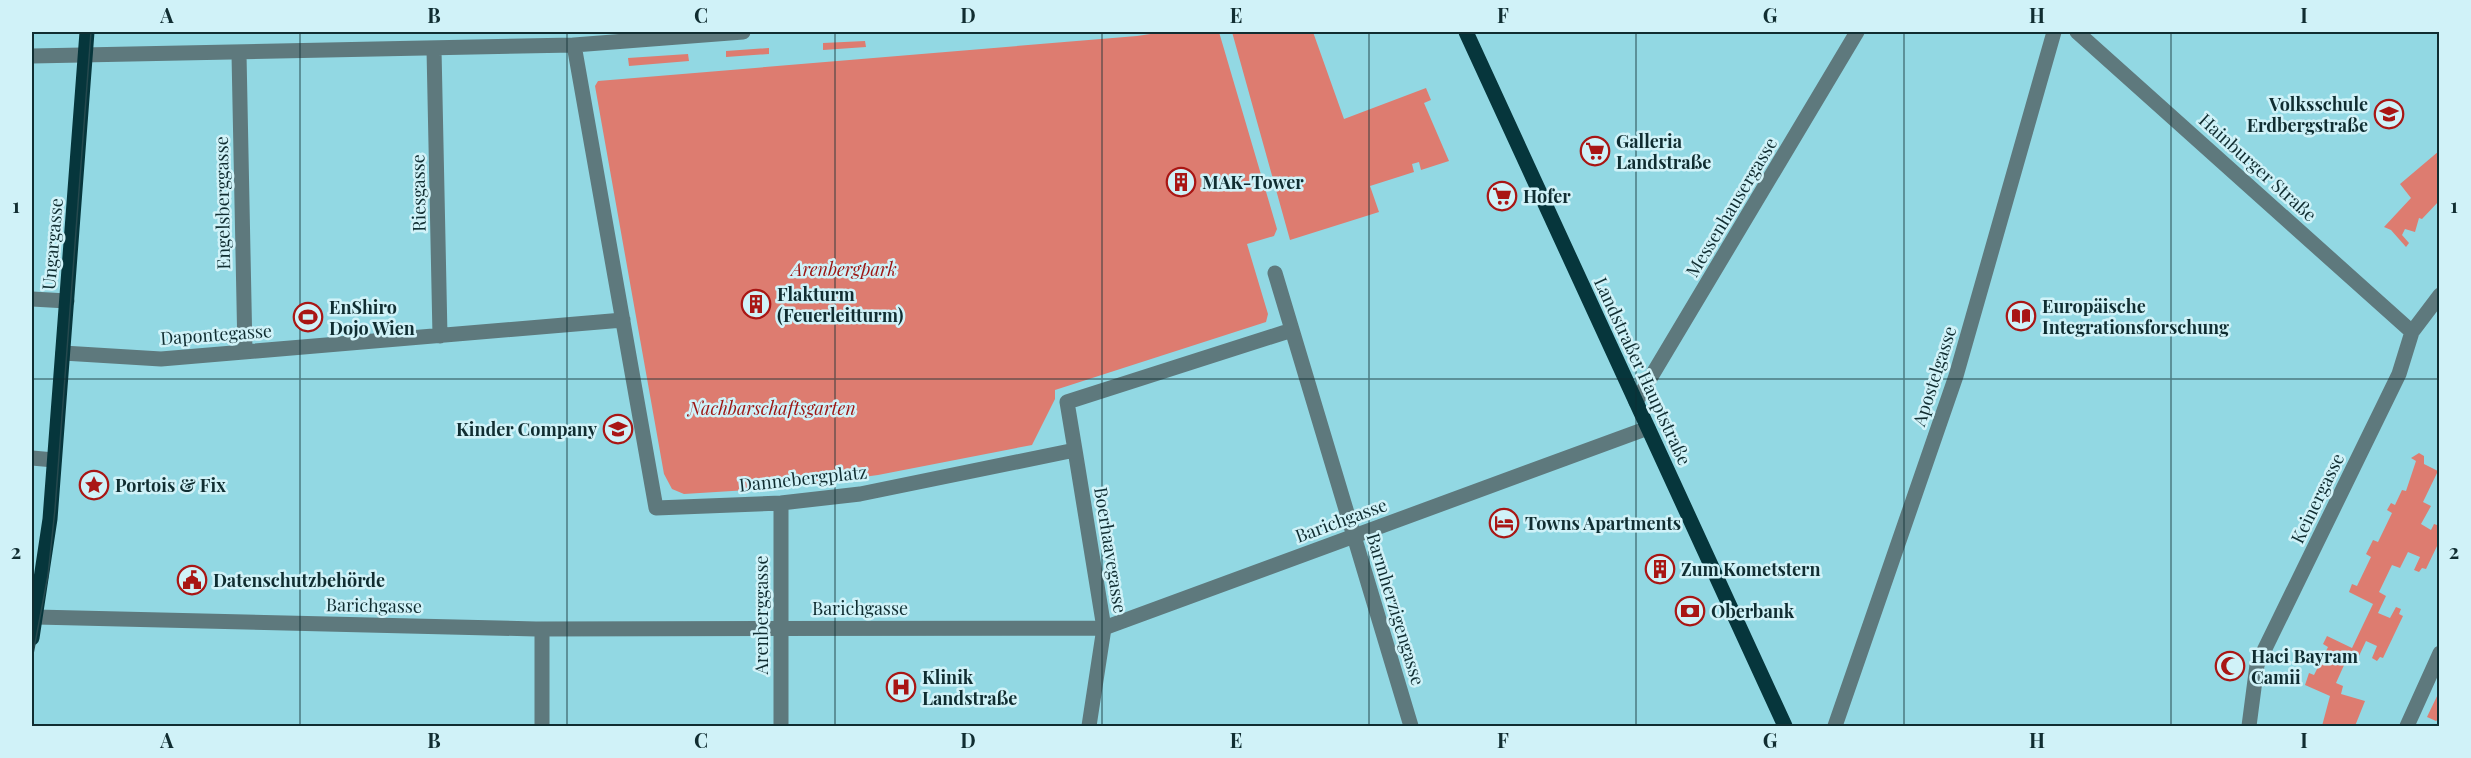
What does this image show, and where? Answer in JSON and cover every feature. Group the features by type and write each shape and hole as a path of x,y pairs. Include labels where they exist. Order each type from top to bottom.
{"main road":[{"name":"Ungargasse","path":"32,638 50,519 87,32"},
{"name":"Landstraßer Hauptstraße","path":"1466,32 1785,726"}],"street":[{"path":"32,56 434,49 522,39 574,45 613,37 743,32"},
{"name":"Messenhausergasse","path":"1636,402 1857,32"},
{"name":"Apostelgasse","path":"1835,726 1956,376 2054,32"},
{"name":"Hainburger Straße","path":"2077,32 2412,332"},
{"name":"Dannebergplatz","path":"574,45 656,508 781,503 860,494 1075,450"},
{"name":"Riesgasse","path":"434,49 440,336"},
{"name":"Engelsberggasse","path":"239,54 245,352"},
{"path":"1075,450 1067,402 1292,330 1275,273"},
{"name":"Keinergasse","path":"2249,726 2257,665 2399,374 2412,332 2439,295"},
{"path":"32,298 67,301"},
{"name":"Dapontegasse","path":"63,353 161,359 623,320"},
{"name":"Barmherzigengasse","path":"1292,330 1411,726"},
{"name":"Barichgasse","path":"36,617 542,629 1104,628 1648,428"},
{"name":"Boerhaavegasse","path":"1075,450 1104,628 1089,726"},
{"path":"32,459 54,460"},
{"name":"Arenberggasse","path":"780,726 781,503"},
{"path":"542,629 542,726"},
{"path":"2407,726 2439,654"}],"green space":[{"name":"Arenbergpark","path":"1164,32 1219,32 1277,229 1274,236 1247,244 1268,314 1266,322 1055,390 1055,399 1032,445 878,475 782,488 684,494 672,489 664,474 595,86 598,81"},
{"path":"1232,32 1313,32 1344,119 1426,88 1431,100 1424,103 1449,161 1421,170 1419,162 1412,164 1414,172 1370,186 1379,212 1290,240"},
{"path":"865,41 866,47 823,50 823,43"},
{"path":"769,48 769,54 726,57 726,51"},
{"path":"688,54 689,61 629,66 628,58"},
{"path":"2439,151 2439,201 2422,219 2419,218 2415,232 2405,229 2402,235 2409,243 2406,247 2391,230 2384,227 2411,198 2400,184"},
{"path":"2419,453 2424,456 2424,464 2438,471 2423,502 2431,506 2421,524 2431,530 2434,524 2437,525 2439,522 2439,542 2426,569 2422,568 2419,572 2414,570 2420,557 2408,552 2400,568 2392,565 2379,592 2386,596 2378,613 2390,618 2396,607 2401,609 2399,614 2403,616 2383,658 2380,657 2377,661 2372,658 2377,646 2366,641 2358,658 2349,654 2336,683 2343,686 2341,694 2365,701 2355,726 2322,726 2330,696 2305,685 2309,673 2314,675 2328,647 2323,644 2327,636 2352,648 2373,604 2349,592 2352,584 2357,586 2371,557 2366,554 2373,540 2378,542 2392,513 2387,510 2391,503 2395,505 2402,490 2406,491 2416,461 2411,458"},
{"path":"2439,692 2439,719 2436,721 2427,717"}],"tram line":[{"path":"32,659 48,575 55,509 91,32"}],"place":[{"name":"Volksschule Erdbergstraße","path":"2389,114"},
{"name":"Galleria Landstraße","path":"1595,151"},
{"name":"MAK-Tower","path":"1181,182"},
{"name":"Hofer","path":"1502,196"},
{"name":"Flakturm (Feuerleitturm)","path":"756,304"},
{"name":"Europäische Integrationsforschung","path":"2021,316"},
{"name":"EnShiro Dojo Wien","path":"308,317"},
{"name":"Kinder Company","path":"618,429"},
{"name":"Portois & Fix","path":"94,485"},
{"name":"Towns Apartments","path":"1504,523"},
{"name":"Zum Kometstern","path":"1660,569"},
{"name":"Datenschutzbehörde","path":"192,580"},
{"name":"Oberbank","path":"1690,611"},
{"name":"Haci Bayram Camii","path":"2230,666"},
{"name":"Klinik Landstraße","path":"901,687"}],"park label":[{"name":"Nachbarschaftsgarten","path":"772,408"}]}
